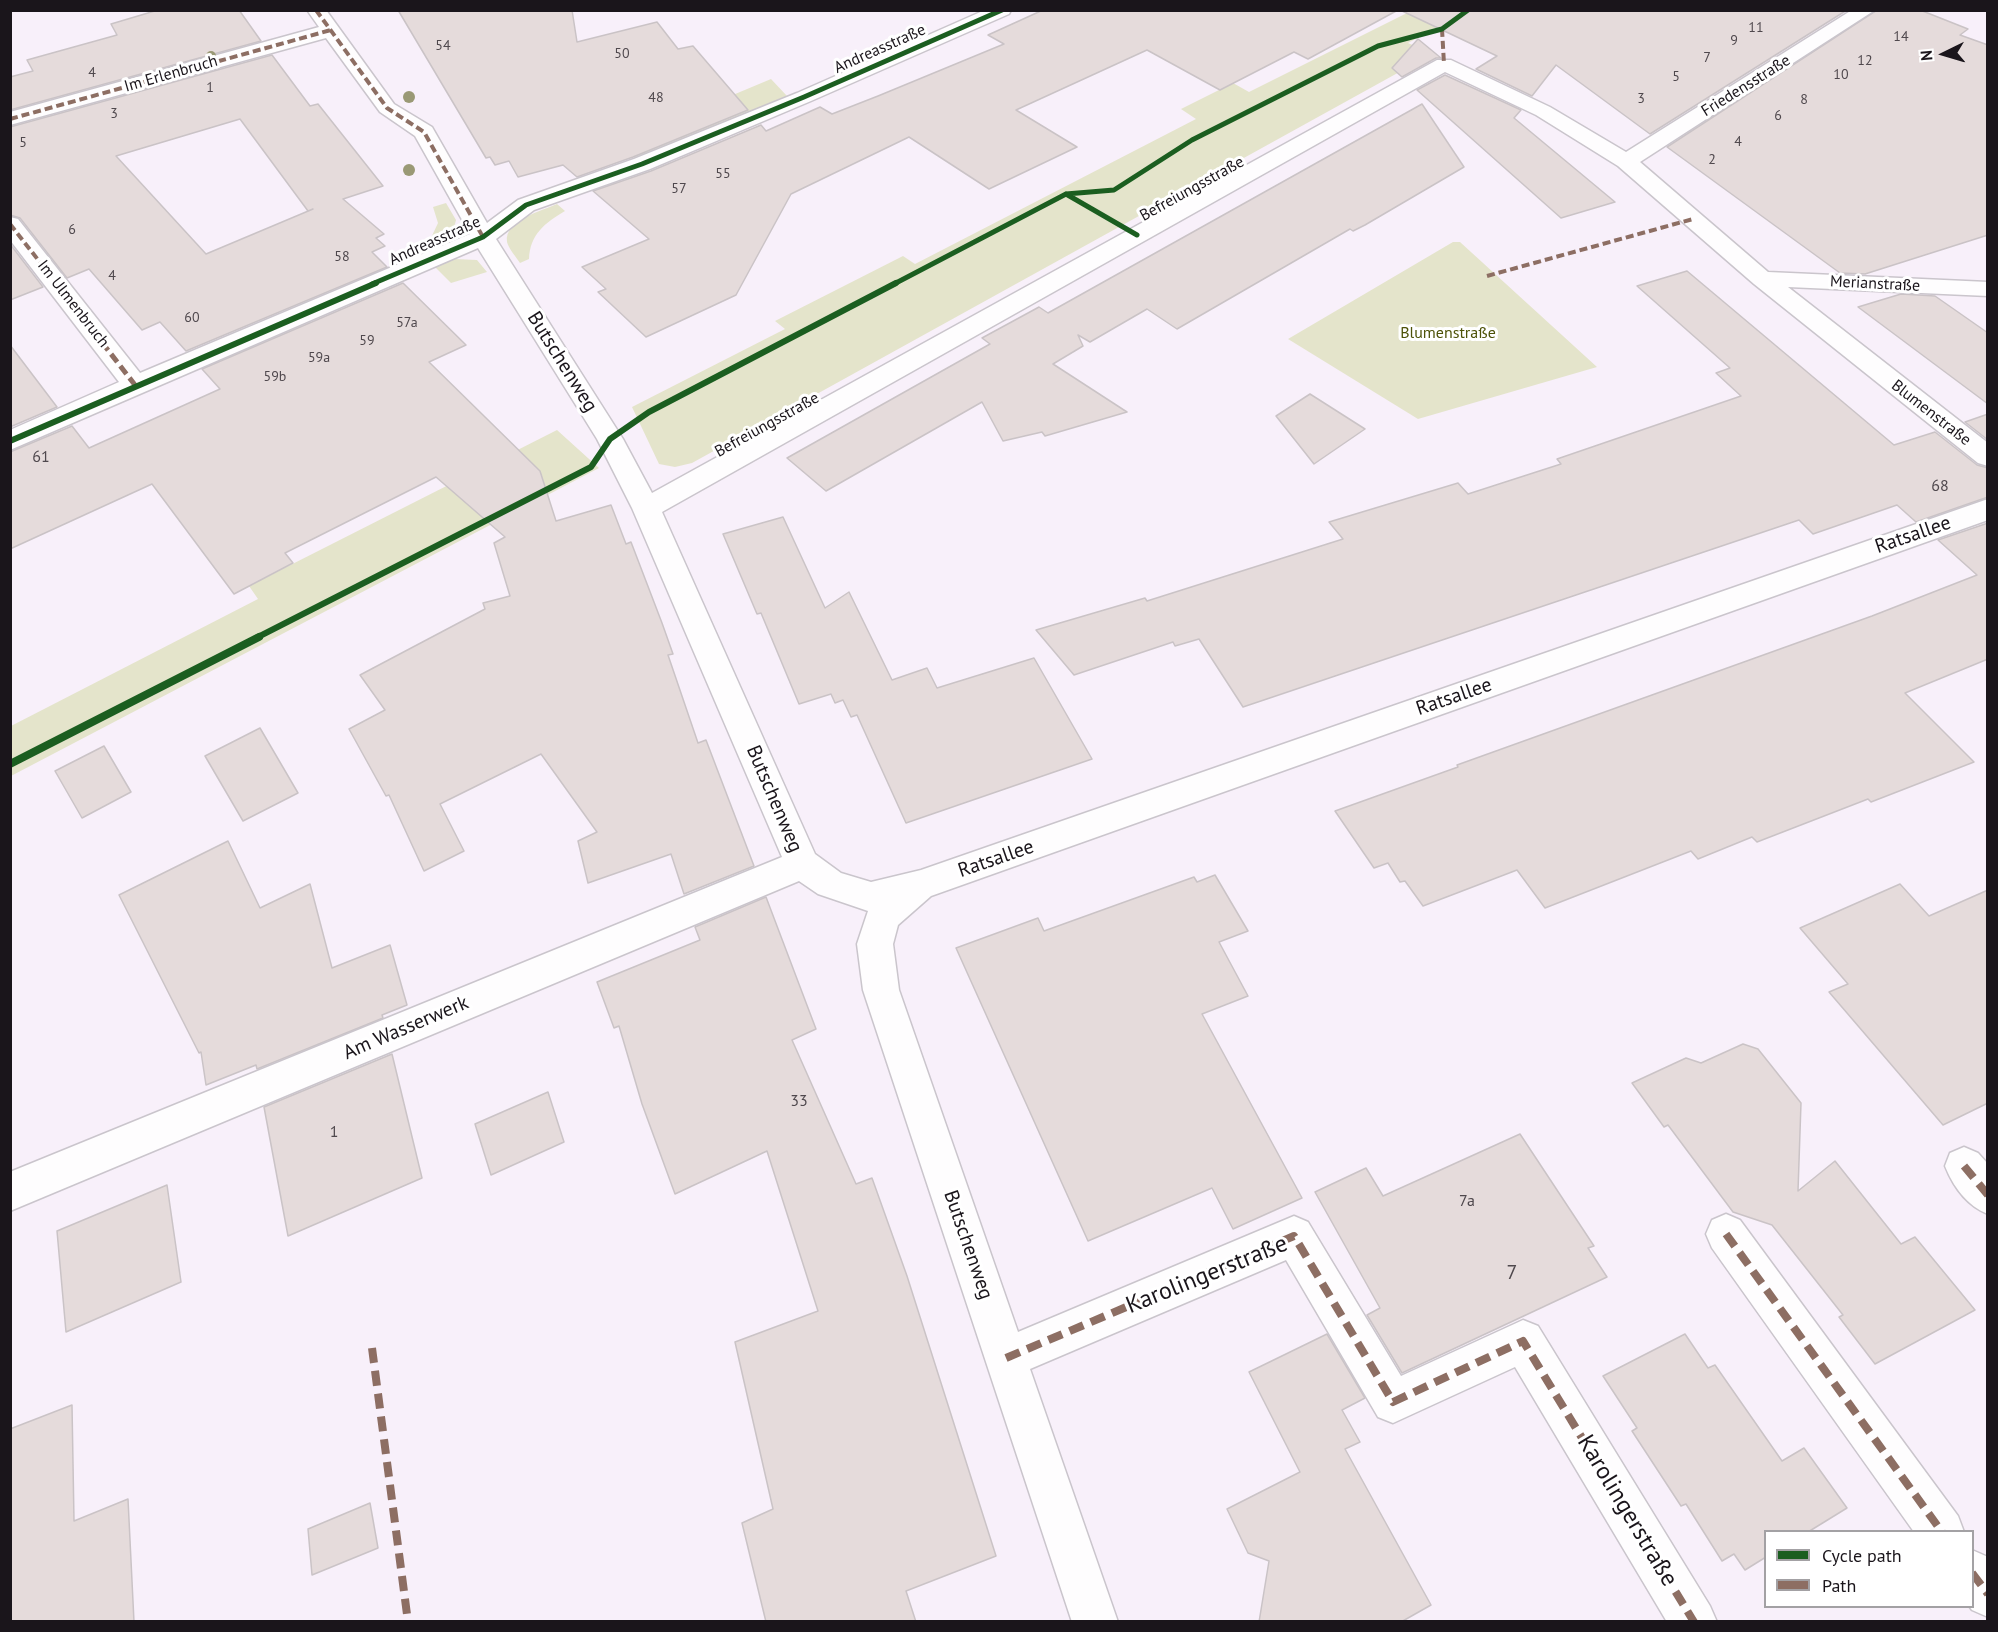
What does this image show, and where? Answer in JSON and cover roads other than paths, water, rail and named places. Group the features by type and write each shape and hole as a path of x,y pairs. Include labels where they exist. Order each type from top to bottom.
{"street":[{"name":"Butschenweg","path":"316,10 387,108 424,132 483,237 610,439 646,507 802,864 830,884 871,897 921,885"},
{"name":"Andreasstraße","path":"10,441 135,385 483,237 526,205 642,164 804,97 1002,10"},
{"name":"Friedensstraße","path":"1626,161 1866,10"},
{"name":"Im Erlenbruch","path":"10,119 331,30"},
{"name":"Befreiungsstraße","path":"646,507 1444,64 1543,111 1626,161"},
{"name":"Blumenstraße","path":"1626,161 1762,279 1988,457"},
{"name":"Im Ulmenbruch","path":"10,224 135,385"},
{"name":"Merianstraße","path":"1762,279 1988,289"},
{"name":"Ratsallee","path":"921,885 1988,509"},
{"name":"Am Wasserwerk","path":"10,1192 802,864"},
{"name":"Butschenweg","path":"921,885 883,917 875,944 881,990 1095,1622"},
{"path":"1726,1234 1941,1530"},
{"name":"Karolingerstraße","path":"1006,1358 1294,1236 1393,1402 1523,1341 1694,1622"},
{"path":"1974,1576 1988,1594"}]}
